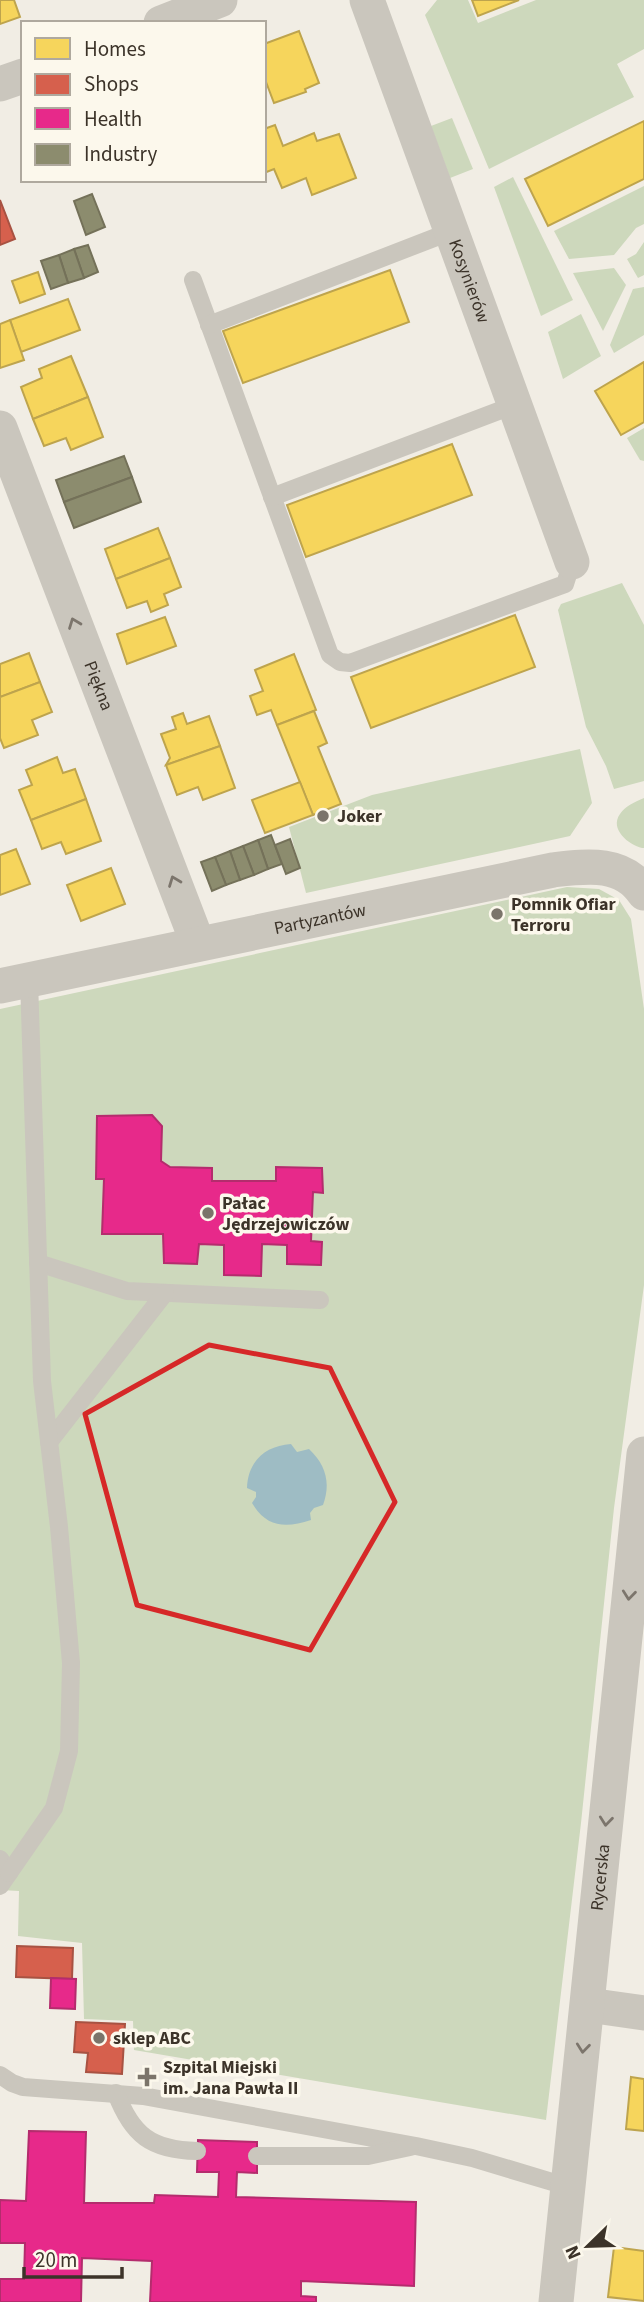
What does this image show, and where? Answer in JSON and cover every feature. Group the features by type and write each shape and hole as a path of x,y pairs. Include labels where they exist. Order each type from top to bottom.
{"street":[{"path":"166,21 220,0"},
{"name":"Kosynierów","path":"367,0 572,562"},
{"path":"0,84 21,77"},
{"name":"Piękna","path":"0,428 198,944"},
{"name":"Partyzantów","path":"14,983 553,870 581,866 611,868 626,874 641,889"},
{"name":"Rycerska","path":"556,2302 644,1454"},
{"path":"588,2005 644,2013"}],"lane":[{"path":"209,325 452,231"},
{"path":"193,280 330,655 340,662 350,663 565,584 572,562"},
{"path":"272,497 514,405"},
{"path":"3,1873 54,1808 69,1751 71,1663 42,1381 38,1263 14,983"},
{"path":"38,1263 127,1291 320,1300"},
{"path":"49,1442 165,1293"},
{"path":"0,2074 23,2087 116,2093 416,2146 472,2158 569,2186"},
{"path":"116,2093 130,2123 140,2134 159,2146 197,2151"},
{"path":"257,2156 368,2156 416,2146"}],"highlighted area":[{"path":"209,1345 330,1368 395,1502 310,1650 137,1605 85,1414"}],"green space":[{"path":"437,0 468,0 478,23 536,0 644,0 644,49 617,64 634,97 489,169 425,15"},
{"path":"452,118 473,169 450,178 431,126"},
{"path":"513,177 573,300 541,316 494,187"},
{"path":"644,186 644,224 636,228 614,255 569,259 554,231"},
{"path":"644,242 644,275 638,278 627,259 636,254"},
{"path":"614,268 626,285 603,331 573,273"},
{"path":"644,287 644,335 614,353 610,345 633,289"},
{"path":"581,314 601,356 563,379 548,332"},
{"path":"644,428 644,461 640,460 627,438"},
{"path":"622,583 644,625 644,781 614,789 606,766 586,727 558,610 561,604"},
{"path":"580,749 592,803 570,836 306,893 289,827 372,795"},
{"path":"644,798 642,848 626,840 619,831 617,820 630,804"},
{"path":"567,887 599,889 619,900 631,919 644,1009 644,1285 614,1508 546,2120 134,2050 133,2021 84,2019 82,1943 18,1936 19,1891 0,1890 0,1009"}],"water":[{"path":"291,1444 297,1452 309,1449 319,1461 327,1489 323,1505 314,1508 310,1513 311,1520 285,1525 264,1517 252,1503 256,1492 247,1488 251,1470 260,1457 273,1448"}],"building: Homes":[{"path":"0,0 14,0 20,17 0,24"},
{"path":"472,0 519,0 478,16"},
{"path":"299,31 319,83 305,89 306,92 274,103 266,82 266,43"},
{"path":"644,121 644,179 548,226 525,179"},
{"path":"275,125 283,146 314,133 317,141 339,134 356,178 312,195 306,178 282,188 274,169 266,172 266,128"},
{"path":"390,270 409,322 243,383 223,331"},
{"path":"38,272 45,294 20,303 12,281"},
{"path":"68,299 80,330 21,352 10,320"},
{"path":"10,320 24,360 0,368 0,324"},
{"path":"71,356 88,397 33,419 21,387 42,378 39,369"},
{"path":"644,362 644,422 621,435 595,391"},
{"path":"88,397 103,437 71,450 66,438 44,446 33,419"},
{"path":"452,444 472,495 306,557 287,505"},
{"path":"158,528 170,558 116,579 105,549"},
{"path":"170,558 181,587 164,594 168,605 151,612 147,601 127,608 116,579"},
{"path":"515,615 535,667 371,728 351,677"},
{"path":"165,617 176,646 127,664 117,634"},
{"path":"29,653 40,682 0,697 0,664"},
{"path":"294,654 316,710 277,725 271,710 257,715 250,696 263,691 255,670"},
{"path":"40,682 52,712 32,720 38,735 4,748 0,738 0,697"},
{"path":"314,711 327,743 318,747 341,804 313,815 277,725"},
{"path":"183,713 187,724 209,716 220,746 166,765 170,758 161,734 176,729 172,717"},
{"path":"220,746 235,788 203,800 198,787 177,795 166,765"},
{"path":"57,757 63,773 75,769 86,799 31,820 19,790 32,785 26,770"},
{"path":"300,782 313,815 265,833 252,800"},
{"path":"86,799 101,841 66,854 61,842 42,849 31,820"},
{"path":"16,849 30,884 0,895 0,855"},
{"path":"111,868 125,904 81,921 67,885"},
{"path":"631,2077 644,2079 644,2131 626,2129"},
{"path":"614,2247 644,2251 644,2301 608,2297"}],"building: Shops":[{"path":"0,200 15,239 0,245"},
{"path":"17,1946 73,1948 72,1979 16,1977"},
{"name":"sklep ABC","path":"76,2022 125,2024 122,2074 86,2072 88,2053 74,2052"}],"building: Health":[{"name":"Pałac Jędrzejowiczów","path":"152,1115 162,1126 161,1161 170,1167 212,1168 212,1181 276,1181 276,1167 322,1168 323,1193 313,1192 311,1241 322,1242 321,1265 287,1264 287,1245 262,1244 261,1276 224,1275 224,1245 199,1244 197,1264 164,1263 163,1234 102,1234 104,1179 96,1179 97,1116"},
{"path":"51,1978 76,1979 75,2009 50,2008"},
{"path":"29,2131 86,2132 84,2203 154,2203 155,2195 218,2197 219,2172 197,2172 198,2140 257,2142 257,2173 237,2172 236,2197 416,2202 414,2286 301,2281 301,2296 316,2297 316,2302 150,2302 152,2261 82,2258 81,2302 0,2302 0,2279 24,2279 25,2243 0,2243 0,2200 26,2201"}],"building: Industry":[{"path":"92,194 105,227 86,235 74,201"},
{"path":"88,245 98,272 84,278 74,249"},
{"path":"74,249 84,278 68,283 59,255"},
{"path":"59,255 68,283 51,289 41,261"},
{"path":"124,456 132,477 64,502 56,480"},
{"path":"132,477 141,502 74,528 64,502"},
{"path":"271,835 282,864 268,869 258,840"},
{"path":"290,839 300,868 286,874 275,845"},
{"path":"258,840 268,869 254,875 243,846"},
{"path":"243,846 254,875 240,880 230,851"},
{"path":"230,851 240,880 226,885 215,857"},
{"path":"215,857 226,885 212,891 201,862"}],"place":[{"name":"Joker","path":"323,816"},
{"name":"Pomnik Ofiar Terroru","path":"497,914"},
{"name":"Pałac Jędrzejowiczów","path":"208,1213"},
{"name":"sklep ABC","path":"99,2038"},
{"name":"Szpital Miejski im. Jana Pawła II","path":"147,2077"}]}
